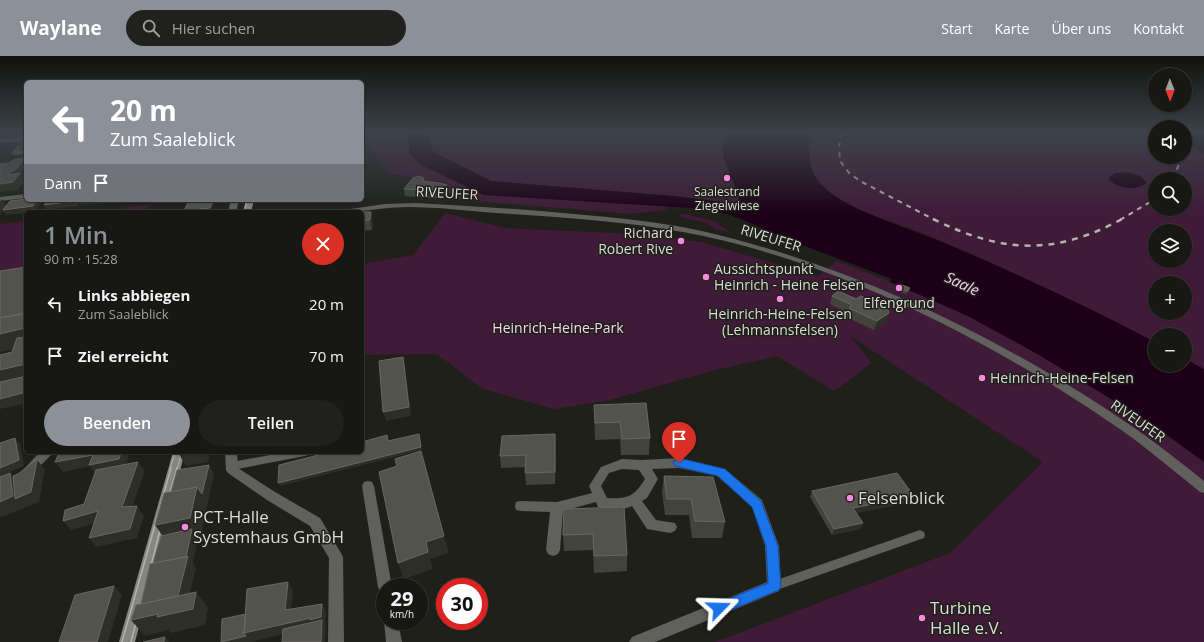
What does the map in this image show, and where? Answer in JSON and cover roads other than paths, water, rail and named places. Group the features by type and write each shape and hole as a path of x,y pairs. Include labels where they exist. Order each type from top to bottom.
{"street":[{"path":"0,199 24,196"},
{"name":"RIVEUFER","path":"358,210 413,205 622,221 702,234 739,242 807,264 852,280 924,312 966,332 1010,356 1120,424 1204,488"},
{"path":"21,474 28,471 46,454"},
{"path":"127,642 178,454"},
{"path":"231,454 232,470 271,496 315,522 336,557 336,642"},
{"path":"637,642 774,586 772,546 757,504 721,472 679,463 642,465 622,464 605,470 595,486 604,503 625,504 643,494 652,479 642,465"},
{"path":"368,486 383,578"},
{"path":"521,506 557,507 600,496"},
{"path":"634,499 652,525 670,528"},
{"path":"553,550 557,507"},
{"path":"392,630 394,642"}],"lane":[{"path":"232,466 284,454"},
{"path":"774,586 920,535"}],"water":[{"name":"Saale","path":"415,159 448,159 491,181 673,196 731,203 738,201 739,197 724,159 810,159 813,172 820,183 844,201 877,217 942,242 1023,278 1103,315 1148,338 1148,372 1192,372 1192,363 1204,369 1204,462 1155,426 1039,355 968,316 890,282 891,279 786,239 730,215 705,209 484,195 418,163"},
{"path":"1127,172 1140,176 1147,183 1143,186 1128,188 1113,183 1109,180 1109,177 1115,173"}],"tram line":[{"path":"244,210 246,202"},
{"path":"170,469 174,454"},
{"path":"177,469 181,454"},
{"path":"122,642 171,468"},
{"path":"167,503 177,468"},
{"path":"149,574 162,522"},
{"path":"131,642 138,615"}],"railway":[{"path":"840,159 850,174 862,182 934,219"},
{"path":"1176,172 1179,164"},
{"path":"1120,220 1148,203"},
{"path":"934,219 982,239 1005,244 1028,246 1051,244 1073,239 1097,231 1120,220"}],"place":[{"name":"Saalestrand Ziegelwiese","path":"727,178"},
{"name":"Richard Robert Rive","path":"681,241"},
{"name":"Aussichtspunkt Heinrich - Heine Felsen","path":"706,277"},
{"name":"Elfengrund","path":"899,288"},
{"name":"Heinrich-Heine-Felsen (Lehmannsfelsen)","path":"780,299"},
{"name":"Heinrich-Heine-Felsen","path":"982,378"},
{"name":"Felsenblick","path":"850,498"},
{"name":"PCT-Halle Systemhaus GmbH","path":"185,527"},
{"name":"Turbine Halle e.V.","path":"922,618"}],"park label":[{"name":"Heinrich-Heine-Park","path":"558,328"}]}
